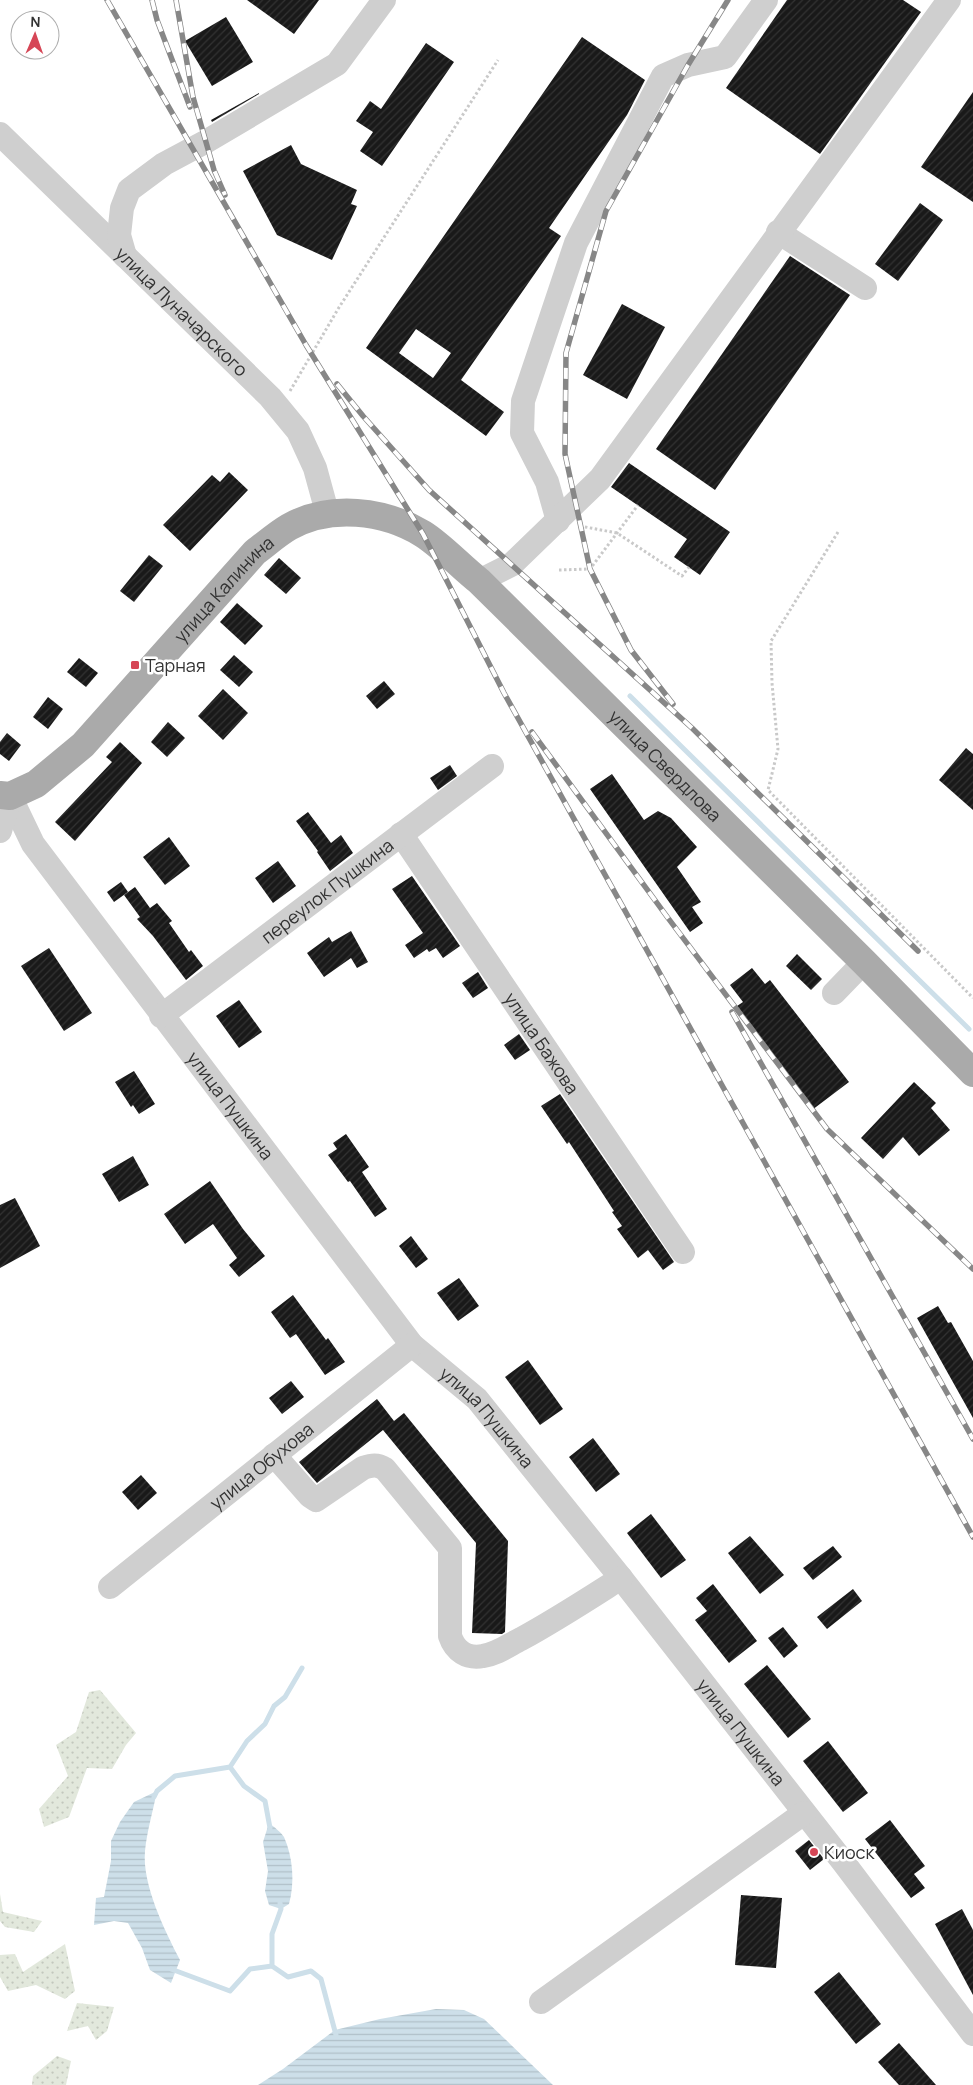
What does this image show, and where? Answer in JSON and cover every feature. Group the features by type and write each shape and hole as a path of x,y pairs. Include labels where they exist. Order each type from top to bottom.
{"main road":[{"name":"улица Свердлова","path":"327,512 385,517 424,534 479,581 971,1066"},
{"name":"улица Калинина","path":"5,796 36,784 83,745 255,552 290,527 327,512"}],"street":[{"path":"125,256 119,235 122,208 129,190 164,164 214,137 337,64 384,0"},
{"path":"558,521 547,482 522,433 523,401 576,243 662,76 688,65 725,57 766,0"},
{"path":"479,581 511,565 600,479 778,232 949,0"},
{"name":"улица Луначарского","path":"0,134 270,396 298,431 315,468 327,512"},
{"path":"778,232 865,288"},
{"name":"переулок Пушкина","path":"161,1016 492,766"},
{"path":"0,831 5,796"},
{"name":"улица Пушкина","path":"5,796 33,844 161,1016 323,1225 412,1344 477,1399 804,1813 973,2034"},
{"name":"улица Бажова","path":"401,834 683,1252"},
{"path":"834,993 864,962"},
{"name":"улица Обухова","path":"110,1587 412,1344"},
{"path":"274,1455 316,1500 363,1468 372,1465 385,1469 450,1548 450,1636 453,1645 459,1651 470,1656 481,1657 496,1653 550,1624 620,1578"},
{"path":"542,2002 804,1813"}],"path":[{"path":"280,408 338,310 498,60"},
{"path":"559,570 590,569 638,505"},
{"path":"558,521 617,533 682,576 689,567"},
{"path":"838,532 771,641 772,683 778,749 768,790 973,998"}],"shaded area":[{"path":"100,1690 136,1733 126,1745 112,1769 87,1768 69,1817 44,1827 39,1809 68,1776 56,1745 76,1732 89,1692"},
{"path":"0,1894 3,1912 42,1921 34,1932 5,1927 0,1921"},
{"path":"65,1944 75,1991 65,1999 36,1985 8,1991 0,1977 0,1955 15,1954 23,1972"},
{"path":"77,2003 114,2007 107,2031 96,2040 88,2026 67,2031"},
{"path":"57,2056 71,2061 66,2085 32,2085 33,2076"}],"water":[{"path":"157,1791 146,1844 145,1864 147,1878 156,1907 180,1960 171,1983 150,1970 142,1948 128,1923 114,1921 94,1925 96,1898 104,1897 111,1861 111,1841 120,1822 134,1802"},
{"path":"269,1823 284,1837 291,1861 291,1896 289,1904 281,1909 269,1905 265,1891 268,1871 263,1842"},
{"path":"436,2009 464,2010 484,2019 553,2085 258,2085 283,2069 335,2030 380,2019"}],"building":[{"path":"247,0 319,0 294,34"},
{"path":"787,0 903,0 921,12 820,154 726,88"},
{"path":"226,17 253,62 212,86 185,41"},
{"path":"582,37 645,80 627,115 549,228 561,236 461,380 504,412 486,436 366,348","holes":["416,329 451,353 433,378 399,353"]},
{"path":"426,43 454,62 382,166 360,151 373,132 356,121 370,101 381,109"},
{"path":"973,92 973,202 921,167"},
{"path":"259,94 212,122 211,120"},
{"path":"291,145 301,164 357,190 351,204 357,206 332,260 277,235 243,171"},
{"path":"920,203 943,220 898,281 875,264"},
{"path":"790,256 850,295 715,490 656,449"},
{"path":"622,304 665,327 627,399 583,375"},
{"path":"629,463 730,532 700,575 674,557 687,539 611,487"},
{"path":"229,472 248,490 190,551 163,525 212,475 220,482"},
{"path":"149,555 163,566 134,602 120,591"},
{"path":"279,558 301,578 286,594 264,575"},
{"path":"237,603 263,626 245,645 220,622"},
{"path":"234,655 253,672 239,687 220,670"},
{"path":"79,658 98,673 86,687 67,672"},
{"path":"384,681 395,694 377,709 366,696"},
{"path":"223,689 248,713 223,740 198,716"},
{"path":"48,697 63,709 48,729 33,717"},
{"path":"168,722 185,738 167,757 151,742"},
{"path":"7,733 21,745 9,761 0,754 0,742"},
{"path":"120,742 142,763 75,841 55,822 112,762 106,757"},
{"path":"966,748 973,754 973,810 939,780"},
{"path":"450,765 457,776 438,790 430,778"},
{"path":"612,774 644,820 658,811 671,818 697,847 677,867 701,902 692,907 703,923 690,932 590,789"},
{"path":"308,812 331,843 341,835 353,853 330,871 296,821"},
{"path":"169,837 190,866 165,885 143,857"},
{"path":"278,861 296,886 273,903 255,878"},
{"path":"412,876 460,946 443,958 436,948 429,952 427,949 414,958 405,945 423,933 392,889"},
{"path":"121,882 128,892 114,902 107,892"},
{"path":"135,887 150,908 157,903 172,921 169,923 189,952 191,950 203,966 186,980 153,936 137,919 140,917 124,895"},
{"path":"351,931 368,962 357,968 351,958 324,977 307,953 329,937 332,942"},
{"path":"49,948 92,1013 64,1031 21,966"},
{"path":"797,954 822,979 811,990 786,966"},
{"path":"752,968 765,984 770,980 849,1082 812,1110 734,1008 743,1002 730,985"},
{"path":"478,972 488,988 473,998 462,983"},
{"path":"239,1000 262,1032 239,1048 216,1016"},
{"path":"519,1034 530,1050 515,1060 504,1045"},
{"path":"134,1071 155,1104 139,1114 133,1105 131,1107 115,1082"},
{"path":"914,1082 936,1103 931,1108 950,1130 919,1156 903,1137 883,1159 861,1138"},
{"path":"560,1094 674,1262 663,1270 648,1250 638,1258 617,1229 622,1226 612,1212 614,1211 569,1142 567,1144 541,1106"},
{"path":"346,1134 369,1167 362,1172 387,1209 375,1217 350,1181 348,1182 328,1155 337,1149 333,1143"},
{"path":"133,1156 149,1185 119,1202 102,1174"},
{"path":"210,1181 243,1229 265,1256 239,1277 229,1265 237,1258 213,1224 185,1244 164,1214"},
{"path":"15,1198 40,1246 0,1268 0,1205"},
{"path":"411,1236 428,1259 416,1268 399,1246"},
{"path":"459,1278 479,1306 458,1321 437,1293"},
{"path":"293,1295 326,1340 328,1338 345,1362 325,1375 296,1334 290,1338 271,1312"},
{"path":"938,1306 948,1323 951,1322 973,1361 973,1418 917,1318"},
{"path":"528,1360 563,1409 540,1425 505,1377"},
{"path":"291,1381 304,1397 282,1414 269,1398"},
{"path":"377,1399 394,1421 404,1413 508,1541 505,1632 502,1634 472,1633 476,1543 383,1430 317,1483 299,1462"},
{"path":"593,1438 620,1474 596,1492 569,1457"},
{"path":"141,1475 157,1493 138,1510 122,1492"},
{"path":"651,1514 686,1560 661,1578 627,1533"},
{"path":"750,1536 784,1575 760,1594 728,1553"},
{"path":"833,1546 842,1557 813,1580 803,1568"},
{"path":"713,1584 757,1641 729,1663 695,1620 707,1611 696,1598"},
{"path":"853,1589 862,1601 827,1629 817,1617"},
{"path":"783,1627 798,1646 784,1658 768,1638"},
{"path":"767,1665 811,1719 788,1738 744,1684"},
{"path":"828,1741 868,1793 843,1812 803,1761"},
{"path":"890,1820 925,1866 914,1874 925,1888 911,1898 865,1839"},
{"path":"809,1840 824,1859 810,1870 795,1851"},
{"path":"741,1895 782,1898 776,1968 735,1965"},
{"path":"962,1909 973,1930 973,1995 935,1924"},
{"path":"839,1972 881,2024 856,2044 814,1992"},
{"path":"899,2043 936,2085 899,2085 878,2062"}],"waterway":[{"path":"630,696 969,1029"},
{"path":"154,1797 157,1791 175,1776 230,1767 247,1741 265,1724 274,1706 285,1697 302,1668"},
{"path":"230,1767 244,1786 265,1801 270,1828"},
{"path":"280,1903 281,1909 272,1934 272,1966 288,1977 311,1971 321,1979 336,2035"},
{"path":"171,1969 230,1991 250,1969 272,1966"}],"railway":[{"path":"107,0 306,345 423,534 504,693 973,1537"},
{"path":"152,0 157,20 190,107"},
{"path":"176,0 193,97 214,170 225,195"},
{"path":"673,704 631,650 590,569 565,454 566,353 606,211 688,65 728,0"},
{"path":"337,384 429,490 692,728 918,951"},
{"path":"532,732 668,918 827,1129 973,1269"},
{"path":"732,1012 973,1439"}],"place":[{"name":"Тарная","path":"135,665"},
{"name":"Киоск","path":"814,1852"}]}
